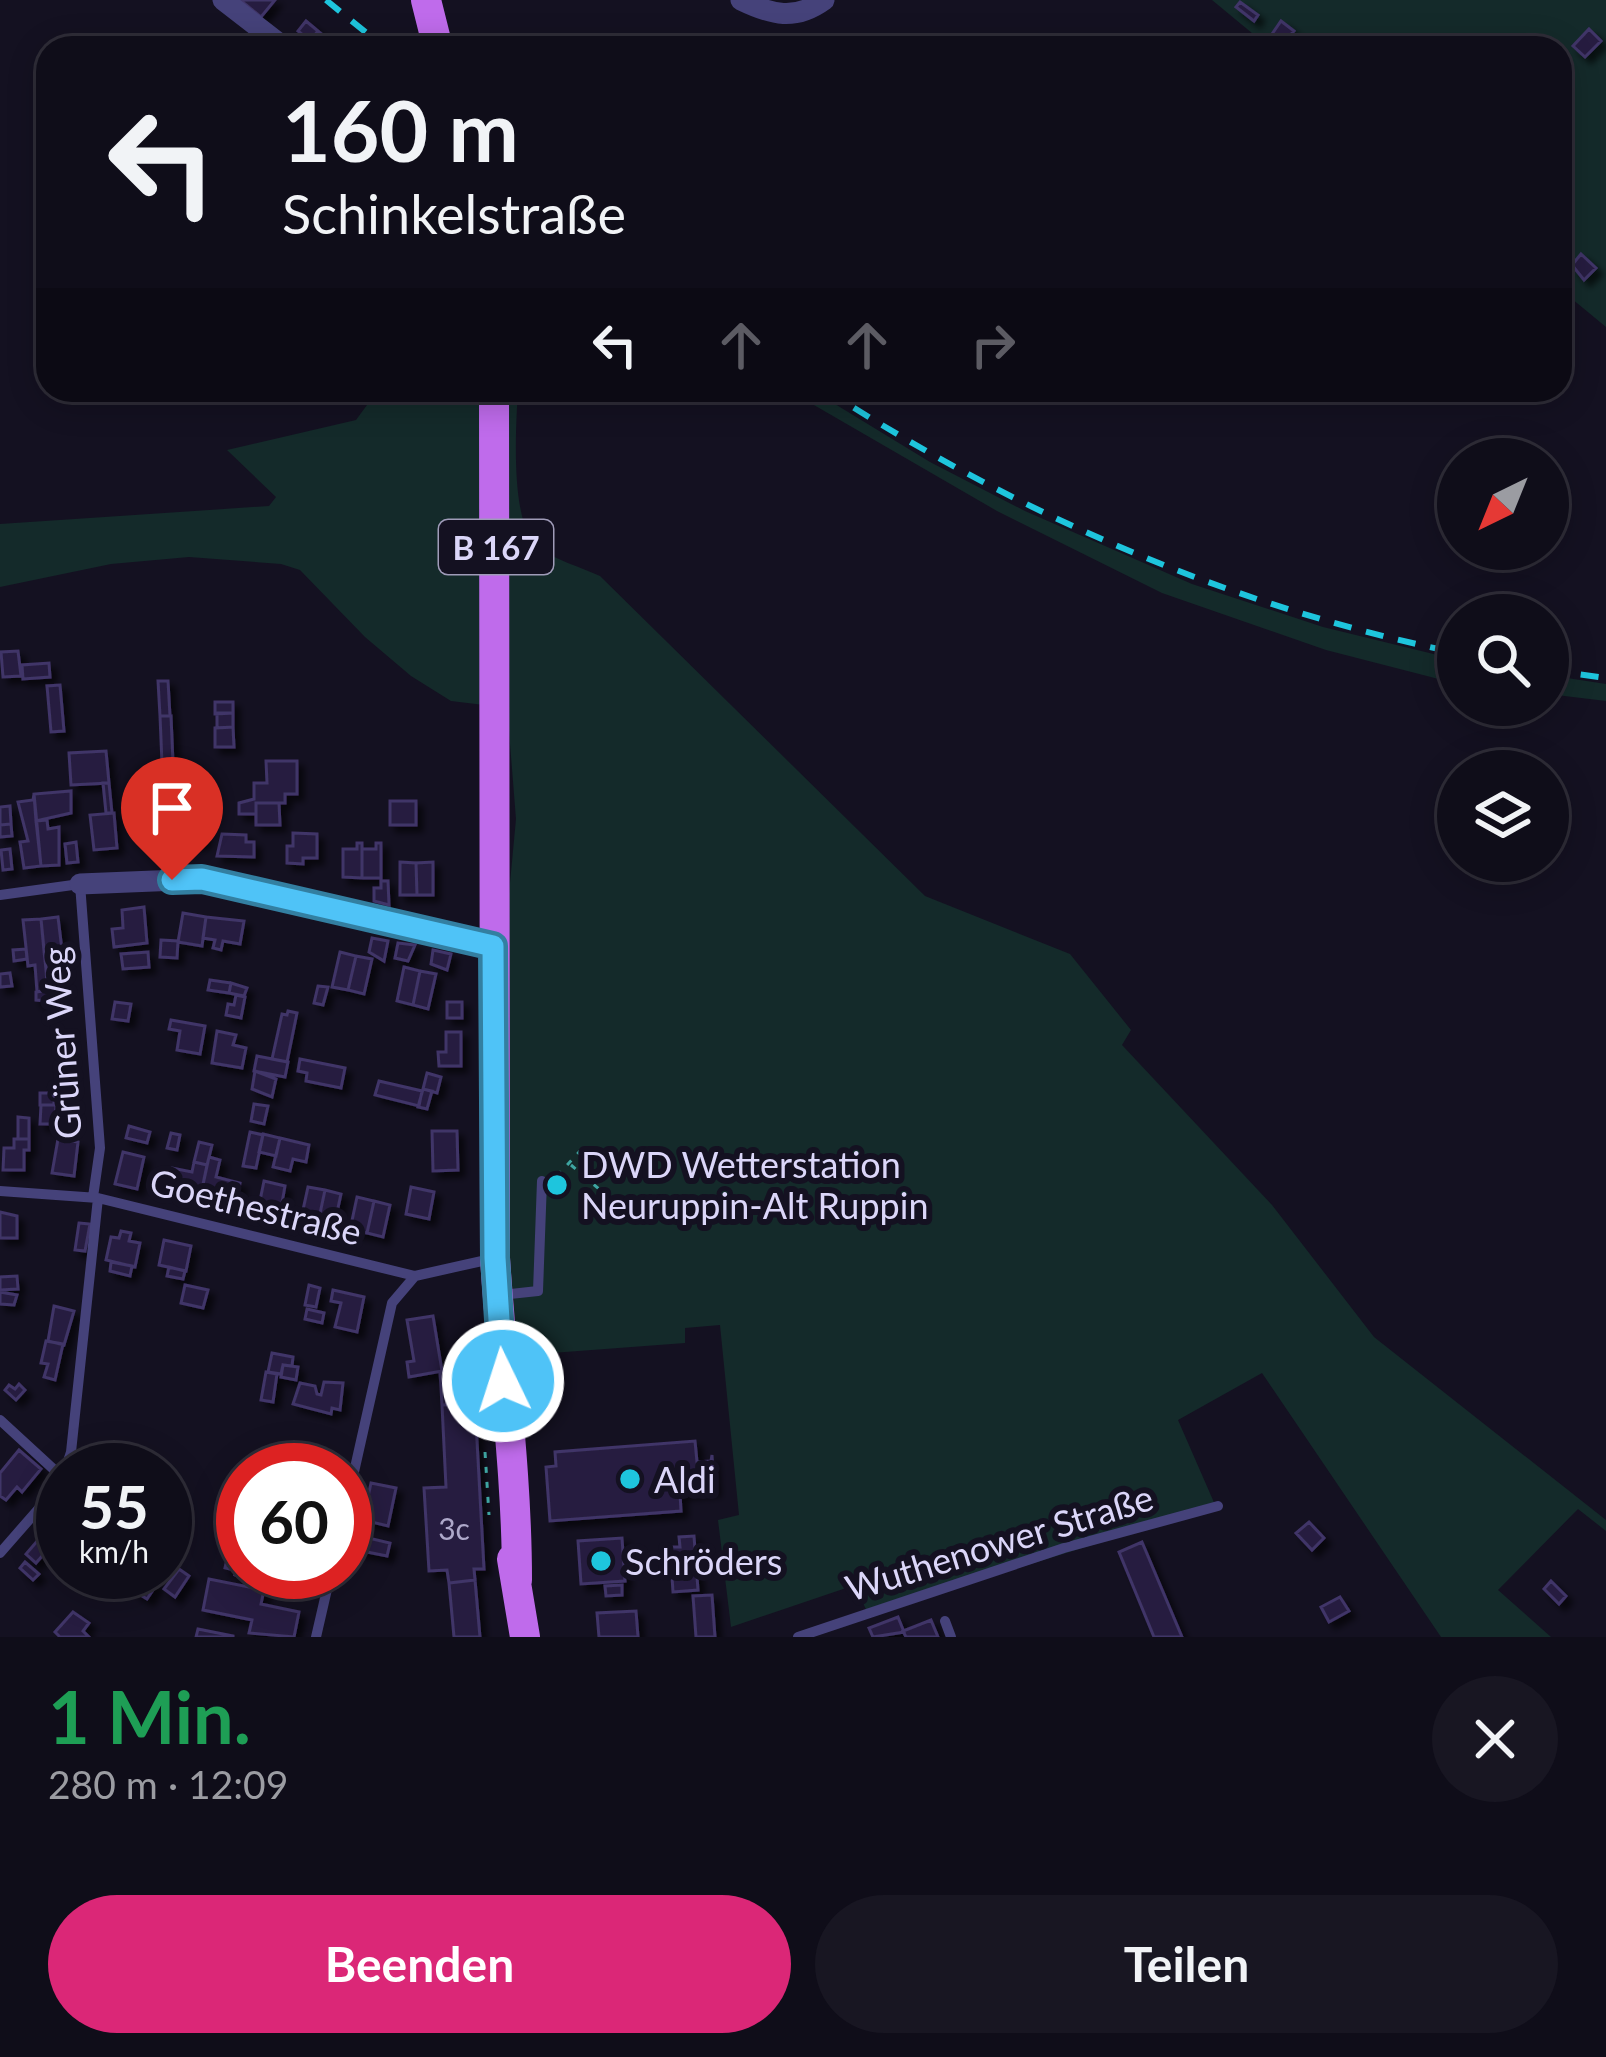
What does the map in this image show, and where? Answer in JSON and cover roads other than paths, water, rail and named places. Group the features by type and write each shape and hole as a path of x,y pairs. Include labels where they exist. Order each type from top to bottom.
{"main road":[{"path":"426,0 435,36"},
{"name":"B 167","path":"494,402 495,1258 503,1381 526,1574 525,1637"}],"street":[{"path":"223,0 270,36"},
{"path":"741,0 785,16 805,12 824,0"},
{"path":"80,884 202,879 493,946"}],"lane":[{"path":"0,895 80,884"},
{"name":"Grüner Weg","path":"72,1443 100,1148 80,884"},
{"path":"497,1295 538,1291 547,1182"},
{"name":"Goethestraße","path":"0,1191 96,1197 415,1276 495,1258"},
{"path":"361,1443 392,1304 415,1276"},
{"path":"0,1420 36,1451"},
{"name":"Wuthenower Straße","path":"798,1637 1064,1548 1218,1506"},
{"path":"0,1553 36,1508"},
{"path":"316,1637 325,1599"},
{"path":"945,1621 951,1637"},
{"path":"836,1625 853,1637"}],"railway":[{"path":"326,0 370,36"},
{"path":"845,402 974,477 1130,551 1291,610 1437,648"},
{"path":"1569,673 1606,678"}],"place":[{"name":"DWD Wetterstation Neuruppin-Alt Ruppin","path":"557,1185"},
{"name":"Aldi","path":"630,1479"},
{"name":"Schröders","path":"601,1561"}]}
